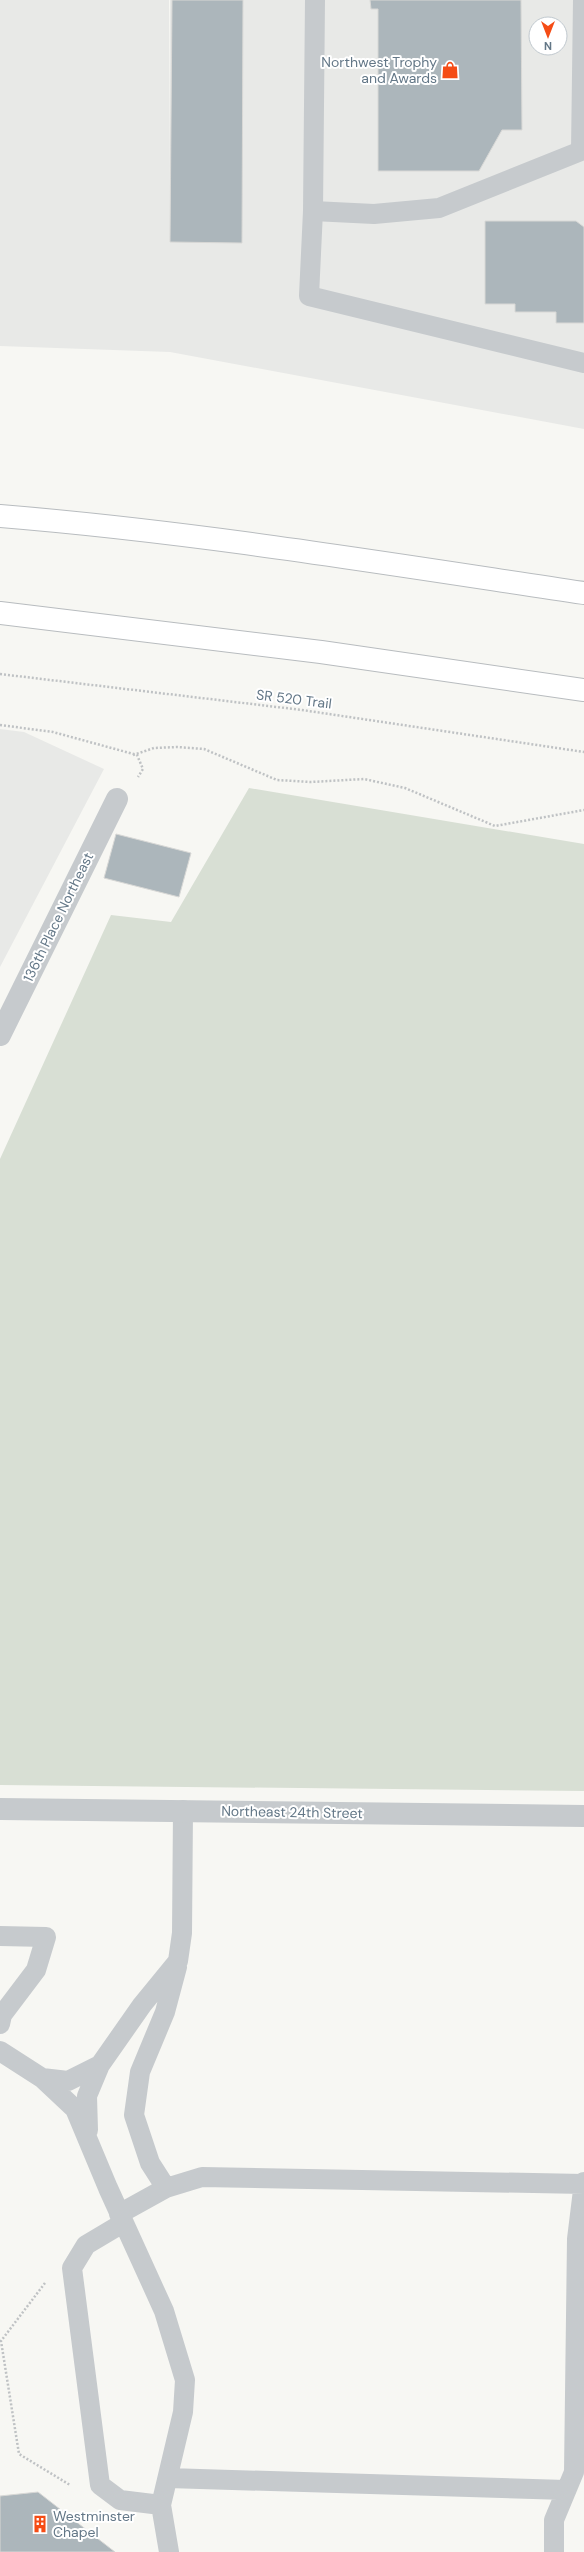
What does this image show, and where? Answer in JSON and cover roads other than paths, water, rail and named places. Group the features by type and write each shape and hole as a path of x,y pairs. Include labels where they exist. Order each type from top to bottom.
{"highway":[{"path":"0,516 66,521 352,558 584,593"},
{"path":"0,613 321,652 584,690"}],"street":[{"name":"136th Place Northeast","path":"0,1035 117,799"},
{"name":"Northeast 24th Street","path":"0,1809 584,1816"}],"lane":[{"path":"315,0 313,211 309,296 584,363"},
{"path":"313,211 374,214 439,208 583,152 583,0"},
{"path":"166,2188 150,2163 134,2115 140,2072 164,2012 178,1961 182,1933 183,1810"},
{"path":"0,1936 46,1937 36,1970 2,2015 0,2024"},
{"path":"89,2144 87,2096 100,2065 142,2005 178,1961"},
{"path":"0,2051 42,2078 75,2109 121,2219 164,2311 185,2380 183,2412 161,2506 169,2552"},
{"path":"42,2078 68,2081 100,2065"},
{"path":"161,2506 120,2500 100,2485 72,2268 86,2245 166,2188 202,2177 584,2183 577,2239 574,2472 554,2520 554,2552"},
{"path":"168,2478 566,2490"}],"place":[{"name":"Northwest Trophy and Awards","path":"450,70"},
{"name":"Westminster Chapel","path":"40,2524"}]}
